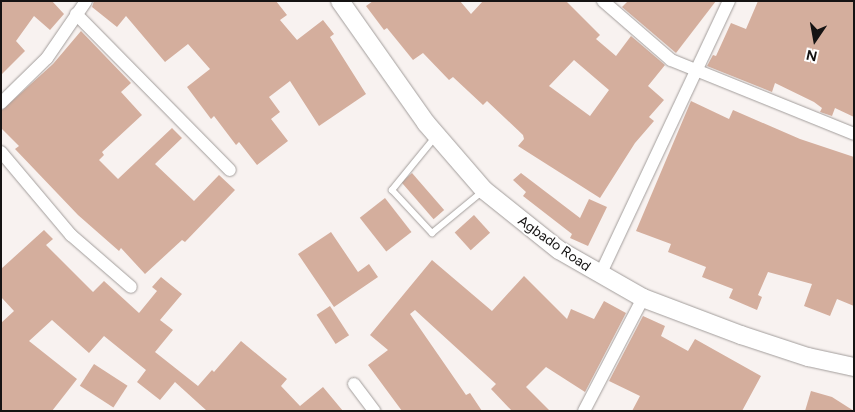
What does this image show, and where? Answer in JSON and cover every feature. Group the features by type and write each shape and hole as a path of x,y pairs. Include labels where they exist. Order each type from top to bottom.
{"main road":[{"name":"Agbado Road","path":"340,1 437,135 484,190 559,250 643,298 808,357 854,367"}],"street":[{"path":"1,103 47,58 86,1"},
{"path":"603,1 671,60 854,134"},
{"path":"600,274 729,1"},
{"path":"76,14 230,170"},
{"path":"1,152 71,235 131,287"},
{"path":"584,411 643,298"},
{"path":"354,384 374,411"}],"lane":[{"path":"437,135 392,190 432,233 484,190"}],"building":[{"path":"1,1 52,1 64,14 50,30 34,16 16,41 25,51 1,75"},
{"path":"94,1 276,1 287,15 280,20 297,40 323,20 334,34 330,37 366,94 319,126 290,81 269,97 280,112 271,119 288,141 257,165 239,142 236,145 214,116 211,119 187,87 210,69 188,44 165,62 126,16 117,27 92,7"},
{"path":"373,1 460,1 471,14 483,1 566,1 600,35 596,39 616,56 631,36 665,65 648,86 664,100 649,117 654,121 635,143 600,198 518,146 524,139 523,135 487,101 483,105 453,77 449,80 423,53 413,60 387,28 384,30 366,6","holes":["574,60 609,90 590,116 549,86"]},
{"path":"628,1 716,1 676,53 622,7"},
{"path":"758,1 854,1 854,117 835,108 832,116 820,112 822,108 814,102 775,83 772,92 707,66 713,55 716,56 731,23 746,29"},
{"path":"81,31 131,83 121,92 142,115 102,152 104,155 99,160 118,179 172,128 182,138 155,164 194,201 219,175 235,190 185,242 182,240 145,274 121,248 119,251 78,215 15,149 19,146 1,128 1,111 53,64"},
{"path":"691,101 729,119 733,110 800,139 854,157 854,306 837,299 830,316 804,306 812,284 768,272 758,295 762,297 757,310 729,298 733,289 702,277 706,267 668,252 671,244 636,231"},
{"path":"412,173 444,210 434,219 401,182"},
{"path":"521,173 580,218 589,199 607,207 588,246 570,238 572,234 523,196 526,192 513,180"},
{"path":"385,198 411,232 386,252 360,218"},
{"path":"474,215 490,233 471,250 455,232"},
{"path":"44,230 53,239 46,245 93,292 104,281 139,313 157,291 152,287 161,277 182,294 160,320 173,330 155,352 198,386 212,370 214,372 241,341 287,379 281,386 300,406 323,387 343,411 207,411 175,382 160,400 137,382 146,370 104,336 89,353 52,320 29,341 77,379 52,411 1,411 1,323 14,311 1,297 1,269"},
{"path":"331,232 358,272 369,264 378,277 334,307 298,254"},
{"path":"432,260 492,311 524,276 567,319 571,309 594,319 604,301 626,313 585,392 546,367 526,387 550,411 512,411 491,389 496,384 415,310 410,314 466,395 470,393 482,411 402,411 368,365 388,350 370,335"},
{"path":"330,306 349,335 336,344 317,315"},
{"path":"643,316 665,326 661,336 688,351 695,339 761,376 742,411 632,411 640,396 609,381"},
{"path":"94,364 128,386 113,408 80,386"},
{"path":"811,391 832,397 854,411 805,411"}]}
